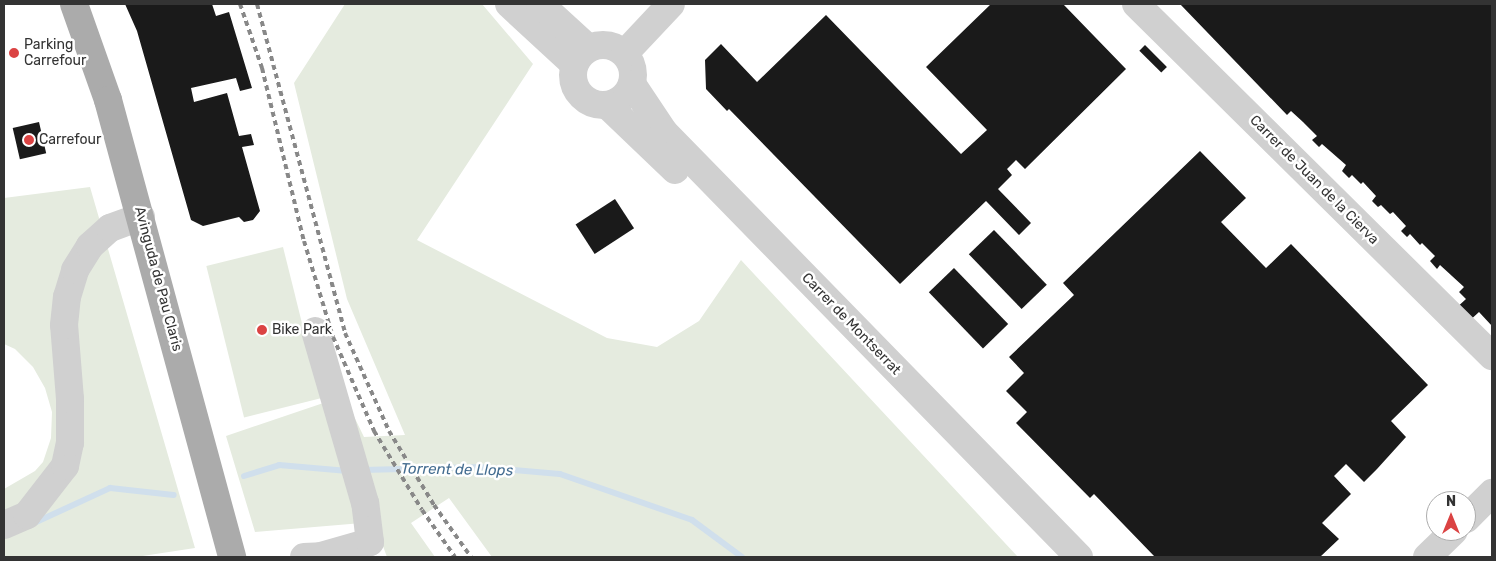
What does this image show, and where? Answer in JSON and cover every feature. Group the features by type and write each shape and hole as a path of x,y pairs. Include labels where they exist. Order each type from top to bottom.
{"main road":[{"name":"Avinguda de Pau Claris","path":"74,4 108,100 232,557"}],"street":[{"path":"509,4 581,56"},
{"path":"540,4 581,56"},
{"path":"625,53 671,4"},
{"name":"Carrer de Juan de la Cierva","path":"1136,4 1492,356"},
{"path":"607,44 625,53 634,73 632,84 620,100 607,105 594,104 582,97 574,85 581,56 607,44"},
{"name":"Carrer de Montserrat","path":"632,84 664,132 1079,557"},
{"name":"Carrer de Montserrat","path":"607,105 650,144 1053,557"},
{"path":"4,525 27,514 65,466 70,443 70,399 64,325 66,296 76,270 90,246 110,228 141,216"},
{"path":"304,557 374,550 365,503 315,331"},
{"path":"1476,509 1492,493"},
{"path":"1427,557 1444,541"}],"shaded area":[{"path":"345,4 482,4 533,64 417,240 607,338 657,347 699,321 741,260 1018,557 492,557 449,498 411,523 435,557 387,557 374,522 255,532 226,436 344,396 364,437 405,435 347,299 294,83"},
{"path":"90,187 195,548 136,557 4,557 4,489 35,471 43,462 51,438 52,412 45,388 33,367 15,349 4,344 4,198"},
{"name":"Bike Park","path":"283,247 321,398 244,417 206,266"}],"building":[{"path":"125,4 212,4 216,16 229,12 252,88 240,91 236,78 191,88 194,102 227,93 239,136 251,134 254,145 242,147 260,211 253,220 244,222 239,217 203,226 191,220 137,31"},
{"path":"991,4 1063,4 1126,69 1025,169 1016,160 1007,169 1012,175 998,189 1031,223 1019,235 986,201 900,284 729,109 727,111 706,89 705,60 721,44 757,82 826,15 961,154 987,130 926,67"},
{"path":"1180,4 1492,4 1492,326 1479,312 1467,323 1454,310 1466,299 1459,292 1464,287 1440,265 1437,269 1430,261 1435,256 1422,243 1420,245 1410,234 1407,237 1401,231 1406,226 1393,212 1390,214 1381,205 1378,207 1372,201 1376,196 1363,182 1361,184 1352,175 1349,178 1342,171 1346,165 1322,144 1319,147 1312,140 1317,136 1291,111 1287,115"},
{"path":"1145,45 1167,67 1161,73 1139,51"},
{"name":"Carrefour","path":"39,122 46,153 20,159 13,128"},
{"path":"1200,151 1246,198 1221,222 1266,268 1291,244 1428,385 1391,421 1406,437 1364,482 1346,464 1334,476 1351,494 1322,523 1339,539 1320,557 1155,557 1094,494 1090,498 1016,423 1027,412 1006,391 1024,373 1009,357 1074,295 1063,283"},
{"path":"615,199 634,228 595,254 576,225"},
{"path":"994,230 1047,285 1022,309 969,254"},
{"path":"954,268 1008,324 983,348 929,292"}],"waterway":[{"name":"Torrent de Llops","path":"244,476 279,465 348,471"},
{"name":"Torrent de Llops","path":"363,470 480,467 560,474 692,520 742,557"},
{"name":"Torrent de Llops","path":"34,523 110,488 174,495"}],"railway":[{"path":"240,4 262,68 304,241 333,337 374,431 422,510 455,557"},
{"path":"257,4 345,333 389,431 434,505 471,557"}],"place":[{"name":"Parking Carrefour","path":"14,53"},
{"name":"Carrefour","path":"29,140"},
{"name":"Bike Park","path":"262,330"}]}
